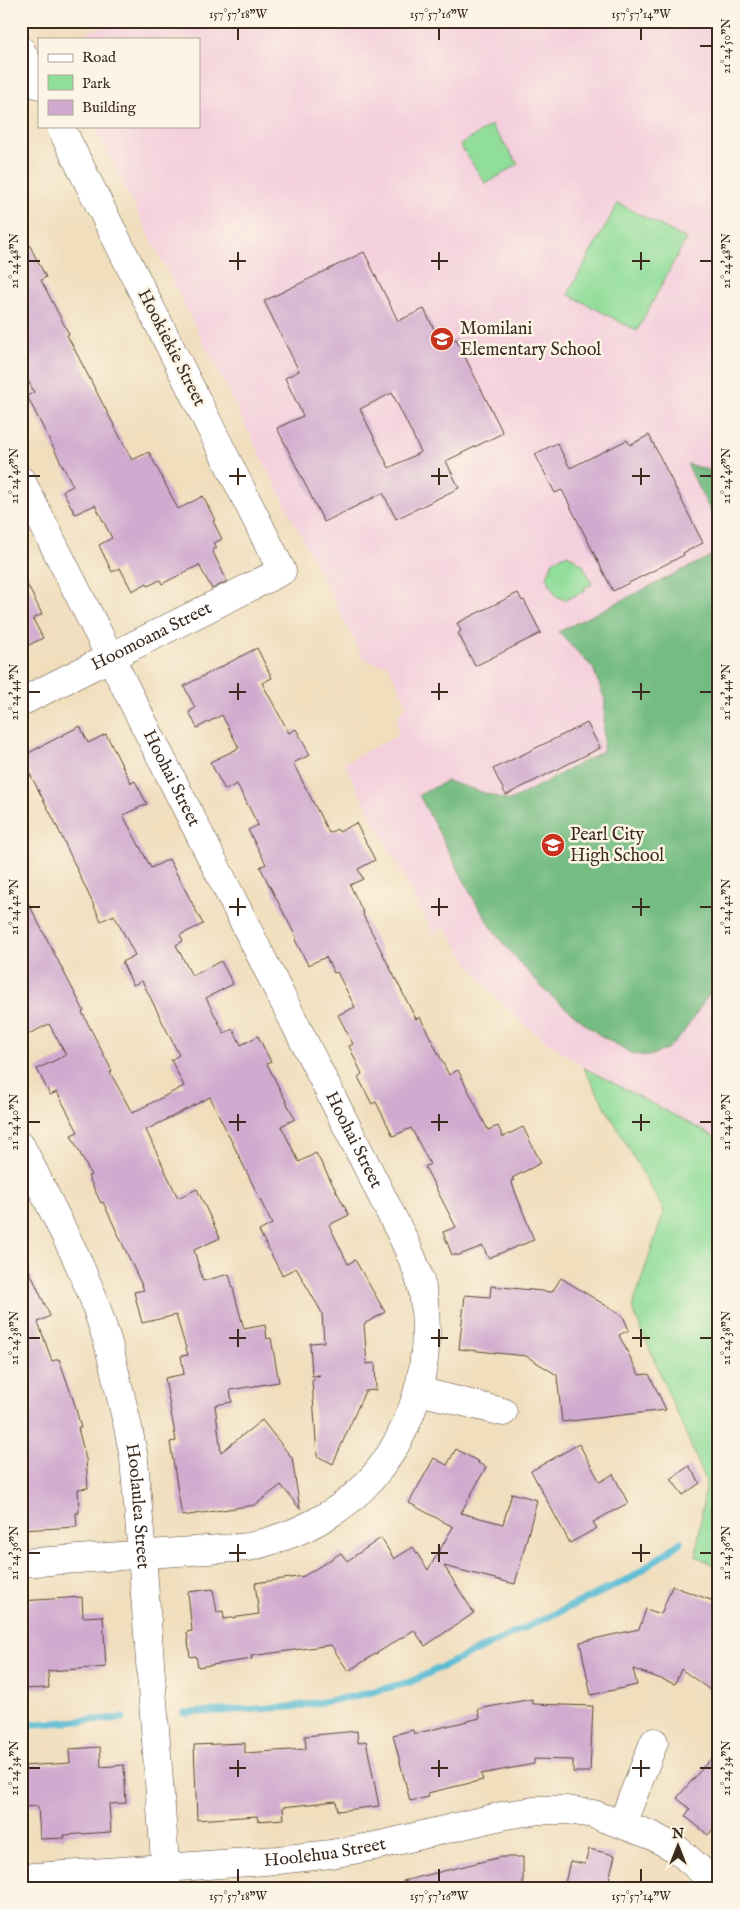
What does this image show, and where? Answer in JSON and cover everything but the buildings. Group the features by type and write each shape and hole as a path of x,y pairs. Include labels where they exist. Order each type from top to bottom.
{"street":[{"path":"21,50 38,83"},
{"name":"Hookiekie Street","path":"61,128 282,570"},
{"name":"Hoohai Street","path":"21,480 413,1260 424,1299 426,1323 426,1352 419,1391 412,1412 393,1450 370,1480 350,1499 325,1518 295,1533 249,1547 21,1563"},
{"name":"Hoomoana Street","path":"21,702 282,570"},
{"name":"Hoolaulea Street","path":"21,1146 76,1255 93,1297 108,1343 130,1435 134,1458 142,1555 166,1878"},
{"path":"419,1391 503,1412"},
{"path":"622,1824 654,1742"},
{"name":"Hoolehua Street","path":"21,1878 166,1878 380,1845 506,1815 540,1810 567,1810 593,1814 652,1835 678,1850 705,1874 717,1888"}],"shaded area":[{"name":"Momilani Elementary School","path":"120,21 719,21 719,1139 583,1067 527,1027 495,996 474,971 445,927 434,934 344,763 399,735 398,717 407,704 387,663 379,664 362,656 95,128 200,128 200,38 71,38"}],"green space":[{"path":"491,125 518,164 486,184 460,145"},
{"path":"618,203 686,239 637,331 568,294"},
{"path":"687,464 719,473 719,529"},
{"name":"Pearl City High School","path":"719,552 719,940 710,952 712,990 681,1036 667,1049 649,1056 633,1054 598,1034 545,991 500,940 476,903 419,795 447,781 510,801 603,751 605,700 593,668 558,632"},
{"path":"568,554 583,565 592,584 584,588 585,591 565,600 556,596 547,577 553,561"},
{"path":"583,1067 719,1139 719,1568 696,1556 706,1481 632,1308 664,1211"}],"waterway":[{"path":"184,1713 291,1707 352,1697 410,1682 631,1578 681,1542"},
{"path":"21,1725 123,1718"}],"place":[{"name":"Momilani Elementary School","path":"442,339"},
{"name":"Pearl City High School","path":"553,845"}]}
